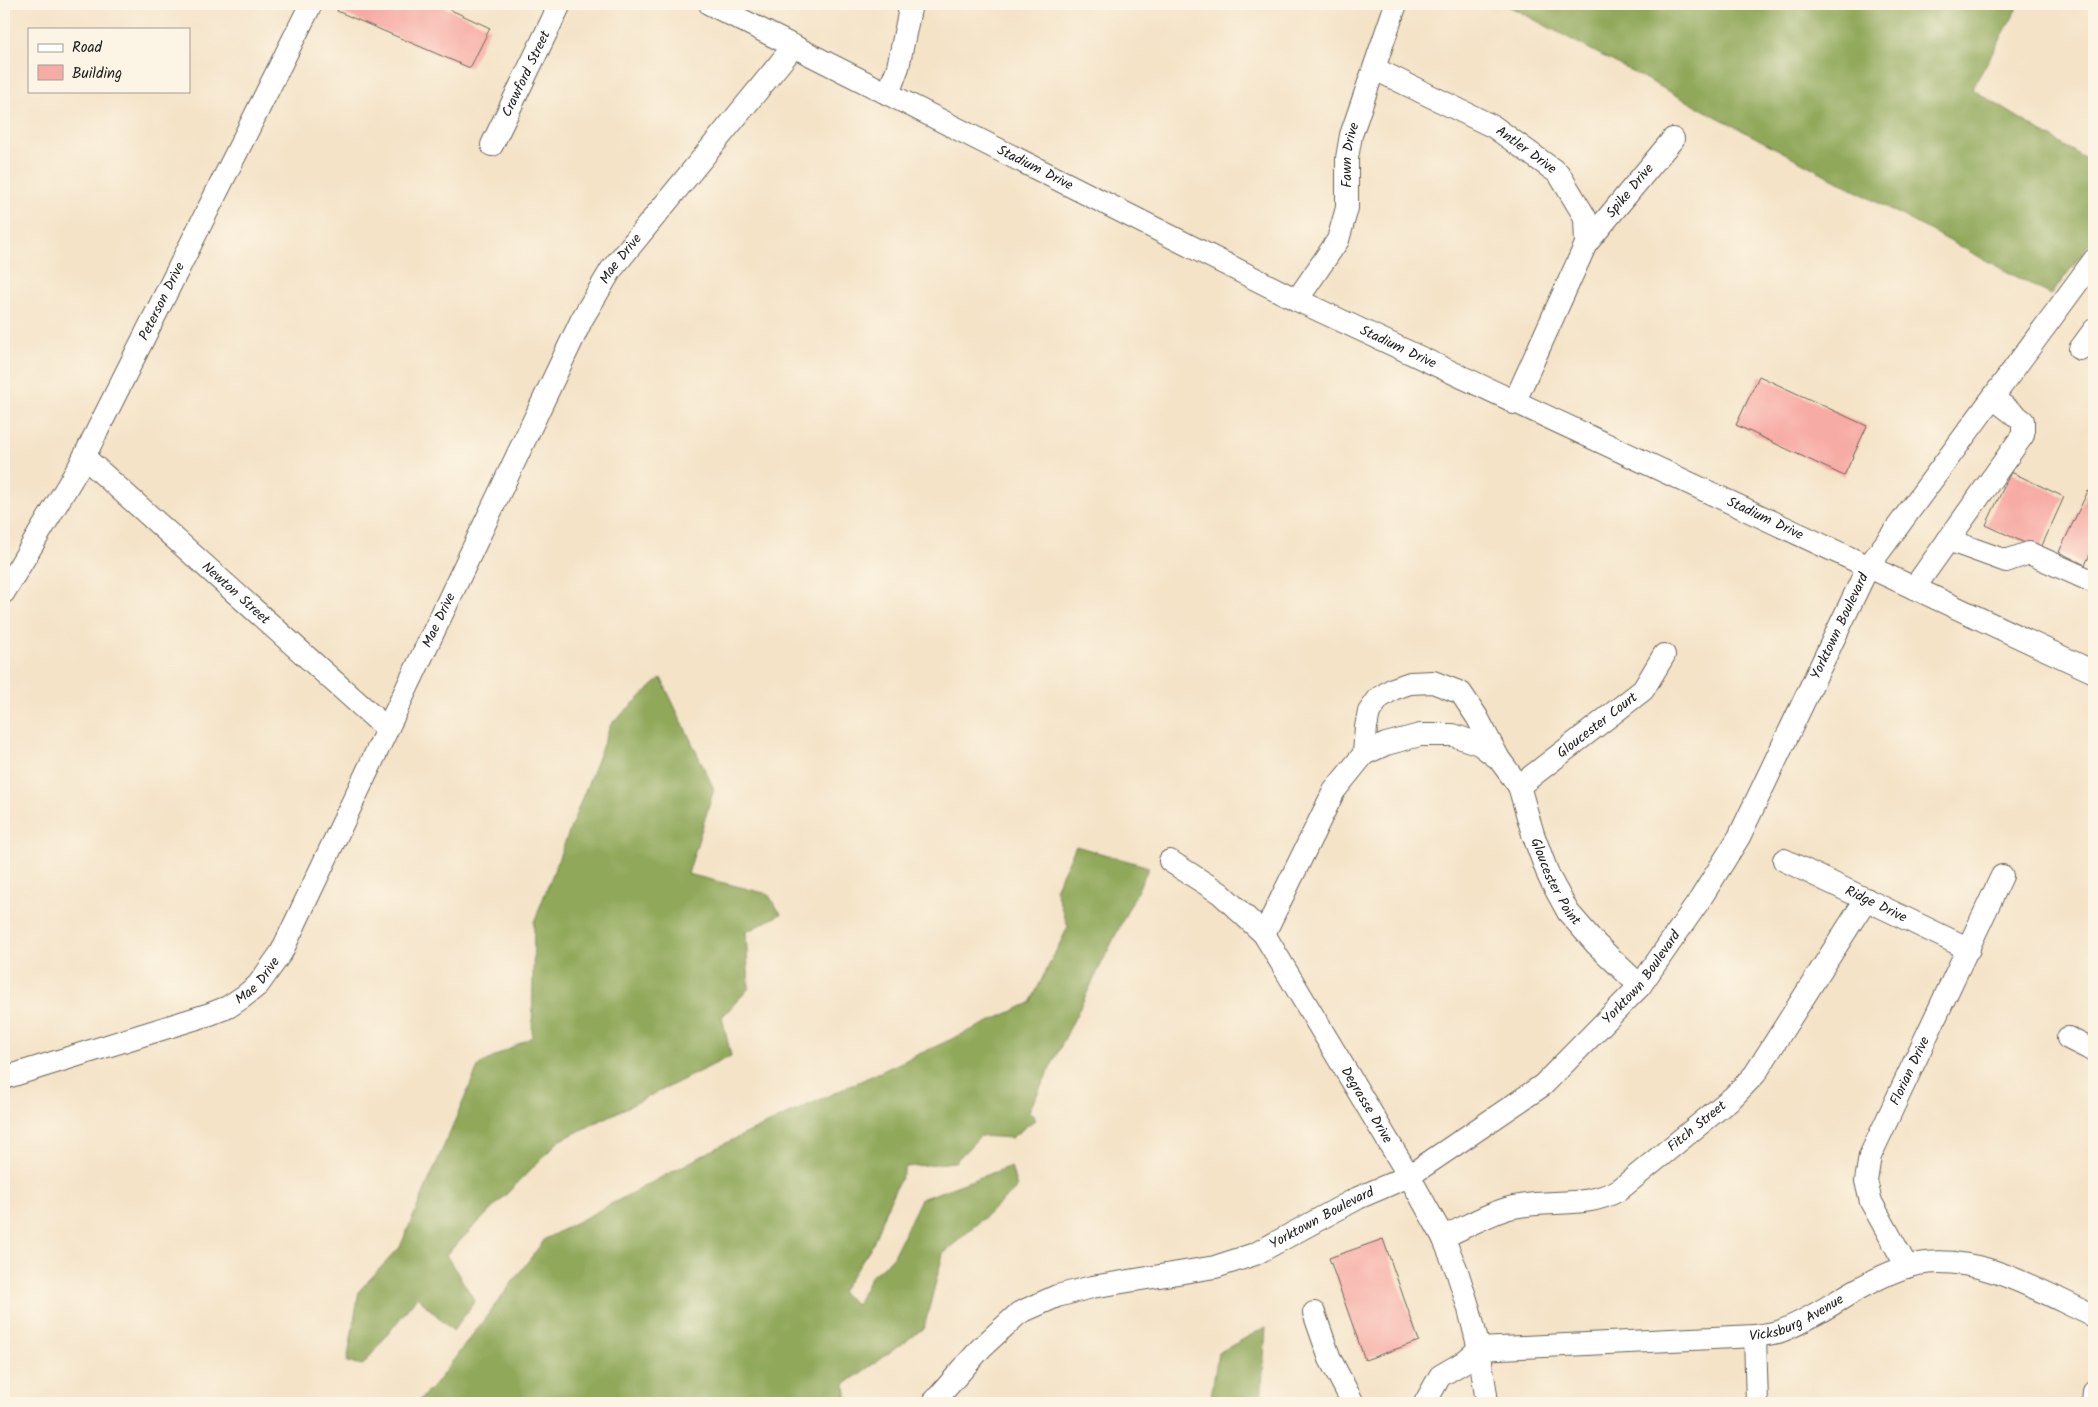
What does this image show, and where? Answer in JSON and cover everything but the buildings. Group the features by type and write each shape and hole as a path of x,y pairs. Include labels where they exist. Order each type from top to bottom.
{"street":[{"name":"Peterson Drive","path":"4,592 84,457 311,4"},
{"name":"Crawford Street","path":"492,144 560,4"},
{"name":"Stadium Drive","path":"710,4 1297,300 1514,403 2094,672"},
{"path":"888,94 898,67 911,4"},
{"name":"Fawn Drive","path":"1297,300 1338,240 1347,208 1348,158 1351,136 1396,4"},
{"name":"Mae Drive","path":"4,1078 210,1014 236,1002 258,985 281,954 582,320 601,286 611,270 794,46"},
{"name":"Antler Drive","path":"1375,69 1494,127 1559,174 1584,217 1586,244 1514,403"},
{"name":"Spike Drive","path":"1586,244 1673,139"},
{"name":"Yorktown Boulevard","path":"933,1403 981,1348 1020,1312 1057,1296 1092,1287 1158,1278 1235,1262 1255,1254 1358,1198 1409,1176 1542,1085 1640,986 1699,900 1739,837 1868,567 2094,260"},
{"path":"2080,349 2094,330"},
{"path":"1914,588 2023,435 2023,421 1993,398"},
{"name":"Newton Street","path":"84,457 387,729"},
{"path":"1944,546 2006,561 2029,553 2094,582"},
{"name":"Gloucester Court","path":"1519,786 1643,690 1664,655"},
{"name":"Gloucester Point","path":"1364,754 1366,727 1370,712 1379,698 1392,689 1410,683 1433,682 1461,693 1477,717 1499,759 1519,786 1533,834 1549,877 1568,912 1596,944 1640,986"},
{"name":"Gloucester Point","path":"1264,934 1334,791 1364,754 1386,744 1420,735 1453,735 1478,744 1499,759"},
{"name":"Ridge Drive","path":"1784,860 1969,949"},
{"name":"Degrasse Drive","path":"1170,861 1220,893 1264,934 1409,1176 1443,1237 1457,1271 1479,1349 1486,1395"},
{"name":"Florian Drive","path":"1907,1267 1871,1202 1866,1181 1870,1156 2002,876"},
{"name":"Fitch Street","path":"1443,1237 1511,1207 1537,1202 1586,1202 1604,1198 1619,1190 1733,1097 1755,1074 1866,899"},
{"path":"2068,1038 2094,1052"},
{"name":"Vicksburg Avenue","path":"1479,1349 1755,1336 1781,1331 1871,1282 1907,1267 1931,1263 1968,1265 2005,1276 2094,1316"},
{"path":"1314,1313 1330,1359 1353,1403"},
{"path":"1755,1336 1757,1403"},
{"path":"1426,1403 1440,1376 1464,1362 1479,1349"},
{"path":"2093,1403 2094,1392"}],"green space":[{"path":"1505,4 2020,4 1972,89 2094,164 2094,238 2051,295"},
{"path":"661,678 714,789 688,874 768,894 781,914 746,932 749,988 722,1017 731,1056 559,1141 446,1255 475,1301 453,1331 417,1297 363,1365 347,1362 359,1291 400,1247 479,1065 532,1037 534,922 611,724"},
{"path":"1076,846 1149,867 1029,1111 1036,1119 1011,1138 980,1136 955,1162 906,1167 887,1207 873,1244 841,1292 857,1305 871,1276 891,1260 921,1199 1011,1166 1017,1188 943,1254 924,1328 845,1384 847,1403 416,1403 433,1387 545,1239 728,1142 1030,1003 1068,927 1055,889"},
{"path":"1266,1327 1261,1403 1210,1403 1218,1353"}]}
